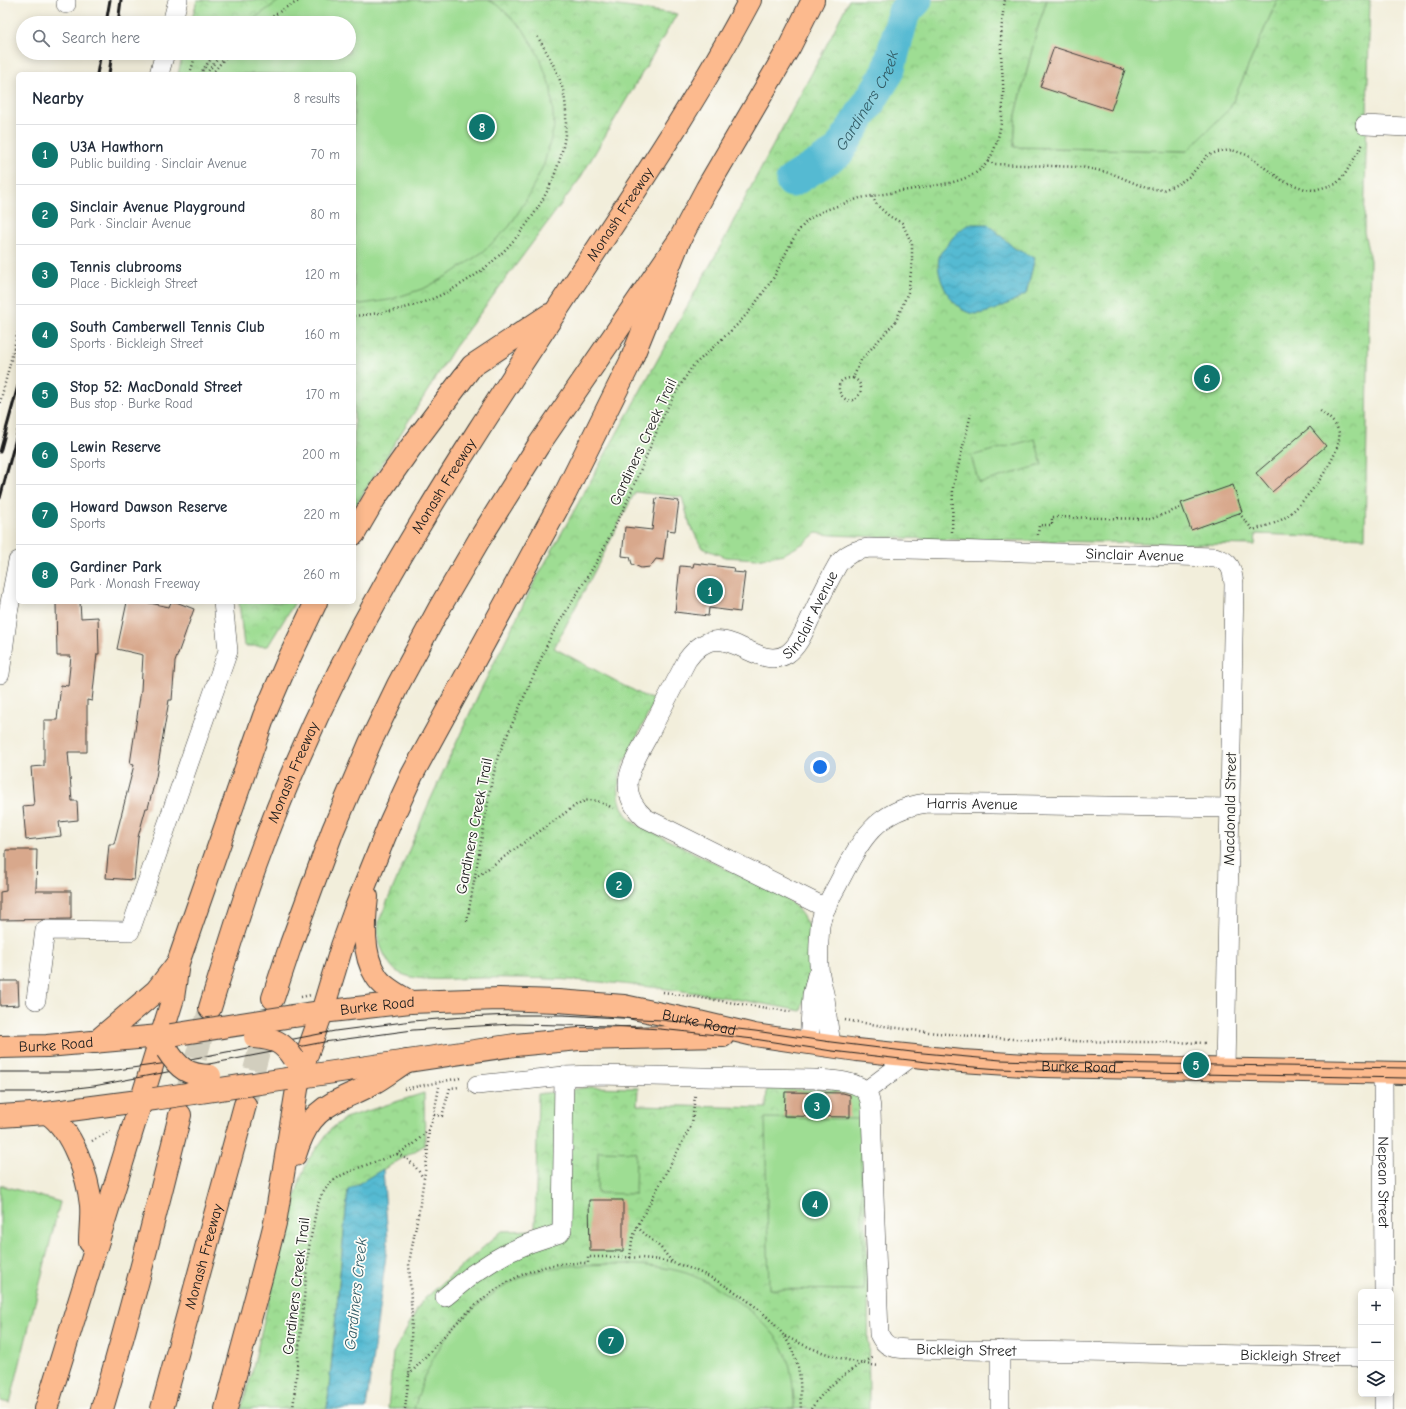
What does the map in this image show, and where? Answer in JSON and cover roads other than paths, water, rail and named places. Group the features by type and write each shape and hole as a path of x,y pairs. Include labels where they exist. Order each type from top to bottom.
{"main road":[{"name":"Monash Freeway","path":"210,1008 256,865 274,818 293,773 344,663 391,574 486,419 655,161 708,75 750,0"},
{"path":"274,1223 293,1071 314,1013 390,823 412,775 565,494 630,363 680,239 707,188 790,46 813,0"},
{"path":"273,998 291,944 333,830 367,750 398,686 440,606 479,540 538,446 680,239"},
{"path":"356,531 375,498 472,366 557,310"},
{"path":"46,1409 90,1266 167,1040 178,963 264,716 315,604"},
{"path":"370,870 364,921 365,941 370,964 376,977 384,985 410,1002"},
{"path":"96,1042 156,991 178,963"},
{"name":"Burke Road","path":"0,1047 167,1040 219,1027 314,1013 410,1002 505,999 624,1006 754,1035 911,1057 962,1062 1041,1066 1406,1073"},
{"path":"219,1027 246,1036 267,1038 279,1042 284,1046 293,1071"},
{"name":"Burke Road","path":"0,1116 147,1100 244,1095 293,1071 407,1061 551,1041 754,1035"},
{"path":"167,1040 176,1062 186,1072 194,1075 210,1076 244,1095"},
{"path":"226,1409 263,1271 274,1223 303,1132 312,1118 331,1103 368,1087 407,1061"},
{"name":"Monash Freeway","path":"162,1409 212,1230 244,1095"},
{"path":"46,1112 60,1123 67,1133 84,1171 89,1189 91,1206 90,1266"},
{"path":"102,1409 121,1343 180,1115"}],"street":[{"path":"174,16 178,0"},
{"path":"160,72 163,60"},
{"path":"1366,133 1406,128"},
{"name":"Sinclair Avenue","path":"826,908 645,818 633,804 629,795 629,776 638,754 693,652 701,645 709,642 726,641 763,657 780,657 787,654 799,640 838,564 843,558 852,552 869,548 1215,557"},
{"name":"Macdonald Street","path":"1215,557 1226,561 1231,567 1234,584 1225,1070"},
{"path":"0,674 8,612 16,571"},
{"path":"36,1000 45,930 130,931 228,652 222,604"},
{"name":"Harris Avenue","path":"832,1046 812,995 819,966 820,927 826,908 850,860 870,830 881,820 902,808 915,804 942,803 1230,808"},
{"name":"Harris Avenue","path":"809,1043 819,1016"},
{"path":"477,1085 564,1076 596,1075 836,1080 859,1086 866,1091 911,1057"},
{"name":"Nepean Street","path":"1383,1072 1384,1289"},
{"path":"445,1297 473,1274 493,1261 530,1243 556,1236 562,1230 564,1076"},
{"name":"Bickleigh Street","path":"866,1091 869,1097 871,1111 878,1325 879,1334 882,1341 890,1347 909,1349 1358,1358"},
{"path":"1000,1350 1000,1409"},
{"path":"1384,1397 1384,1409"}],"water":[{"path":"969,224 988,224 1014,248 1035,258 1026,294 997,309 978,314 969,313 953,301 942,283 938,263 940,253 951,239 961,229"},
{"path":"383,1169 388,1240 366,1409 327,1409 348,1190"}],"waterway":[{"name":"Gardiners Creek","path":"792,181 838,152 888,72 904,12 916,0"}],"tunnel":[{"path":"187,1090 208,1014"},
{"path":"246,1102 267,1019"}],"tram line":[{"path":"0,1072 90,1072 117,1070 175,1062 335,1031 412,1021 513,1015 562,1015 661,1020 912,1052 1001,1060 1406,1068"},
{"path":"0,1092 42,1092 94,1086 324,1042 413,1030 513,1024 612,1026 660,1029 754,1039 832,1051 1000,1069 1406,1078"}],"railway":[{"path":"107,16 110,0"},
{"path":"119,16 121,0"},
{"path":"97,72 100,60"},
{"path":"109,72 111,60"},
{"path":"0,452 16,393"},
{"path":"0,498 16,438"}],"place":[{"name":"Gardiner Park","path":"482,127"},
{"name":"Lewin Reserve","path":"1207,378"},
{"name":"U3A Hawthorn","path":"710,591"},
{"name":"Sinclair Avenue Playground","path":"619,885"},
{"name":"Stop 52: MacDonald Street","path":"1196,1065"},
{"name":"Tennis clubrooms","path":"817,1106"},
{"name":"South Camberwell Tennis Club","path":"815,1204"},
{"name":"Howard Dawson Reserve","path":"611,1341"}]}
